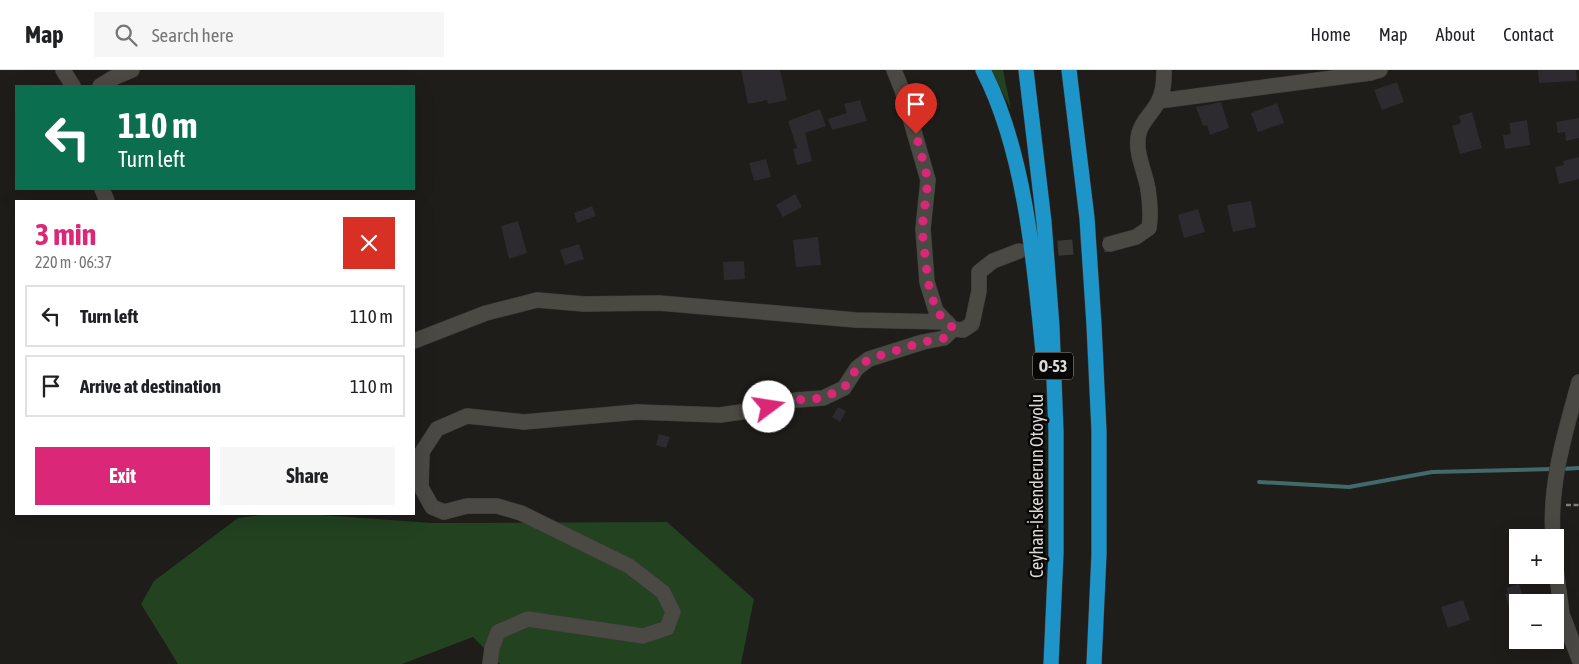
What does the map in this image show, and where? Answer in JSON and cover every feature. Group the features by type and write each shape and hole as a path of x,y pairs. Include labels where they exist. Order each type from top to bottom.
{"highway":[{"path":"982,70 1005,123 1020,182 1028,226 1042,338 1049,422 1056,553"},
{"name":"Ceyhan-İskenderun Otoyolu","path":"1026,70 1044,222 1052,327 1056,432 1056,553 1051,664"},
{"name":"O-53","path":"1069,70 1087,218 1099,431 1099,554 1094,664"}],"street":[{"path":"63,70 72,85"},
{"path":"102,85 112,78 132,70"},
{"path":"894,70 905,99 928,180 922,229 928,282 936,311 950,325"},
{"path":"1110,244 1136,237 1149,228 1151,215 1148,189 1137,144 1139,132 1159,101 1164,82 1164,70"},
{"path":"1159,101 1361,75 1380,70"},
{"path":"415,341 486,313 537,300 584,304 659,303 856,320 950,325 963,330 972,324 979,291 979,272 993,261 1020,251"},
{"path":"490,664 492,648 498,632 528,620 643,636 667,628 673,612 663,592 629,566 521,513 497,506 467,506 444,512 432,506 421,487 422,452 437,429 467,416 524,422 637,412 720,414 755,410 796,400 823,398 844,388 857,368 869,359 923,342 944,338 950,325"},
{"path":"1553,529 1554,488 1561,448 1579,382"},
{"path":"1558,584 1562,614 1575,634 1579,659"}],"green space":[{"path":"991,70 1003,70 1011,109"},
{"path":"261,515 321,515 432,523 667,522 754,599 741,664 500,664 473,637 402,664 178,664 141,604 154,581 238,518"}],"building":[{"path":"741,70 780,70 787,100 768,104 767,100 748,104"},
{"path":"1538,70 1576,70 1577,81 1539,83"},
{"path":"1397,82 1404,102 1382,110 1374,90"},
{"path":"860,100 867,121 832,130 828,119 847,113 844,104"},
{"path":"1221,102 1229,128 1210,135 1207,125 1203,126 1196,107"},
{"path":"1277,103 1284,123 1258,132 1251,113"},
{"path":"820,109 826,126 805,133 812,161 797,165 793,149 797,148 788,121"},
{"path":"1472,112 1482,148 1460,154 1452,126 1461,123 1459,116"},
{"path":"1579,118 1579,138 1566,141 1565,132 1558,133 1556,122"},
{"path":"1527,120 1530,145 1505,149 1503,135 1511,134 1509,123"},
{"path":"1579,157 1579,179 1559,184 1555,167 1564,165 1563,161"},
{"path":"766,159 771,177 754,181 749,163"},
{"path":"795,194 802,207 783,217 776,205"},
{"path":"1251,201 1256,227 1233,232 1227,205"},
{"path":"592,206 596,216 577,223 574,213"},
{"path":"1198,209 1205,232 1184,238 1178,215"},
{"path":"518,221 527,253 509,259 501,226"},
{"path":"818,237 821,265 796,267 793,240"},
{"path":"579,244 584,259 565,265 560,250"},
{"path":"744,261 745,279 724,280 723,262"},
{"path":"838,407 846,411 840,422 832,417"},
{"path":"659,434 670,437 666,448 656,445"},
{"path":"1519,584 1522,594 1509,594 1509,607 1505,594 1508,593 1506,588"},
{"path":"1463,600 1470,620 1448,628 1441,607"}],"waterway":[{"path":"1562,469 1579,468"},
{"path":"1259,482 1349,487 1432,472 1553,469"}],"tunnel":[{"path":"1035,250 1110,244"}],"route":[{"path":"769,407 796,400 823,398 844,388 857,368 869,359 923,342 944,338 953,328 936,311 928,282 922,229 928,180 916,134"}]}
